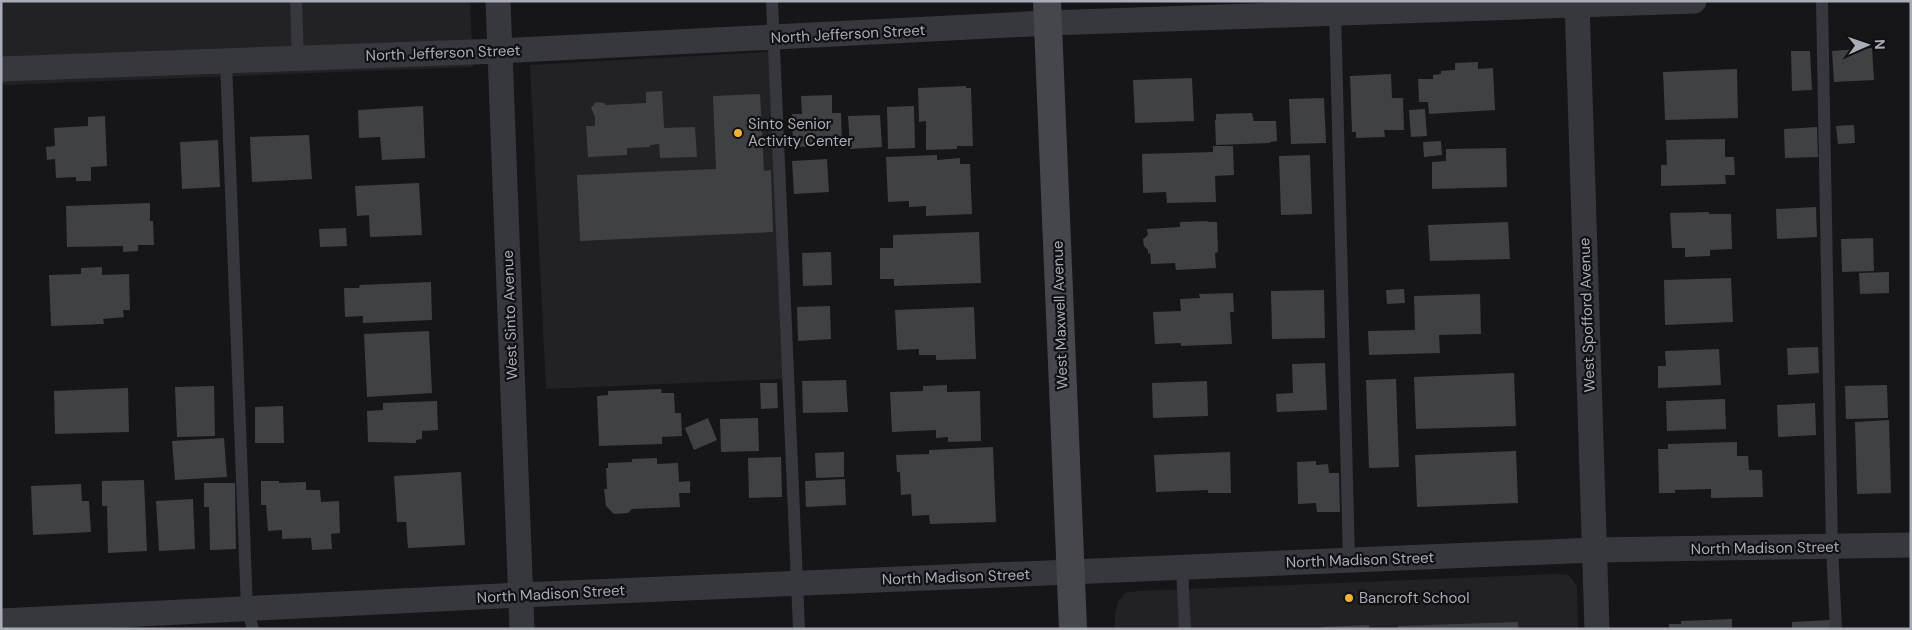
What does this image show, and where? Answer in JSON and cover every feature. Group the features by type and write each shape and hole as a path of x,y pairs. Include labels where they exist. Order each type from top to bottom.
{"street":[{"name":"West Sinto Avenue","path":"498,1 522,629"},
{"name":"North Jefferson Street","path":"1,69 500,51 774,37 1047,12 1694,1"},
{"name":"West Spofford Avenue","path":"1577,3 1596,629"},
{"name":"West Maxwell Avenue","path":"1047,12 1073,629"},
{"name":"North Madison Street","path":"1,621 250,619 520,595 1594,550 1832,548 1911,545"}],"lane":[{"path":"296,1 298,59"},
{"path":"772,1 799,629"},
{"path":"1822,1 1832,548 1836,629"},
{"path":"1334,7 1350,560"},
{"path":"226,61 250,619"},
{"path":"1182,568 1185,629"}],"shaded area":[{"path":"1,1 470,1 473,67 1,85"},
{"path":"770,52 782,379 546,389 530,65"},
{"name":"Bancroft School","path":"1568,575 1577,587 1578,629 1115,629 1115,613 1118,602 1125,593 1139,591"}],"building":[{"path":"1872,48 1874,80 1834,82 1832,51"},
{"path":"1791,51 1810,51 1812,90 1792,91"},
{"path":"1478,62 1478,69 1493,68 1495,110 1429,114 1428,102 1419,102 1418,79 1433,79 1433,75 1441,74 1441,71 1455,70 1455,63"},
{"path":"1737,69 1738,118 1665,120 1663,72"},
{"path":"1391,74 1392,98 1403,98 1404,130 1384,130 1385,137 1356,138 1356,132 1352,132 1350,76"},
{"path":"1192,78 1194,121 1135,123 1133,80"},
{"path":"966,86 966,88 971,88 973,146 957,146 957,149 926,150 926,121 919,122 918,88"},
{"path":"662,91 664,128 695,127 697,157 660,158 659,144 650,145 650,147 627,148 627,155 588,157 586,126 595,126 595,117 591,108 596,102 606,105 646,103 646,92"},
{"name":"Sinto Senior Activity Center","path":"760,94 764,171 771,170 773,232 580,241 577,175 716,169 713,96"},
{"path":"832,95 832,113 841,113 842,145 793,147 792,114 802,114 801,96"},
{"path":"1324,98 1326,143 1291,144 1289,99"},
{"path":"423,106 425,158 382,160 380,137 359,138 358,110"},
{"path":"914,106 915,148 888,149 887,107"},
{"path":"1425,109 1427,136 1411,137 1409,110"},
{"path":"1252,113 1254,121 1276,121 1277,141 1270,143 1216,145 1216,114"},
{"path":"880,115 882,147 850,149 848,116"},
{"path":"105,116 107,166 91,167 91,181 76,181 76,177 56,178 55,159 47,160 46,147 55,146 54,128 88,126 88,117"},
{"path":"1854,125 1855,143 1838,144 1836,126"},
{"path":"1817,127 1818,157 1785,158 1784,129"},
{"path":"309,135 312,179 252,182 250,137"},
{"path":"1725,139 1725,157 1734,157 1735,175 1725,175 1726,184 1661,186 1661,165 1667,165 1666,140"},
{"path":"218,140 220,187 182,189 180,142"},
{"path":"1441,141 1442,155 1424,157 1423,142"},
{"path":"1213,146 1233,146 1234,175 1215,176 1216,202 1167,203 1166,192 1143,193 1142,154 1213,152"},
{"path":"1506,148 1507,187 1432,189 1432,162 1446,161 1446,149"},
{"path":"937,155 937,160 960,158 960,164 970,164 972,214 926,216 926,206 909,207 909,201 888,202 886,157"},
{"path":"1310,155 1312,214 1281,215 1279,156"},
{"path":"827,159 829,192 794,194 792,161"},
{"path":"419,183 422,235 370,237 369,215 357,216 355,186"},
{"path":"150,203 150,221 153,221 154,245 138,245 138,251 123,252 123,246 67,247 66,206"},
{"path":"1816,207 1817,237 1777,239 1776,209"},
{"path":"1709,212 1709,214 1731,214 1732,249 1710,250 1710,256 1685,257 1685,248 1672,248 1670,213"},
{"path":"1180,222 1217,222 1218,252 1215,253 1216,268 1176,270 1175,263 1151,264 1150,253 1148,254 1148,250 1144,246 1143,239 1148,235 1147,229 1180,227"},
{"path":"1508,222 1510,259 1430,261 1428,225"},
{"path":"346,228 347,246 320,247 319,229"},
{"path":"979,232 981,283 894,286 894,279 880,279 880,248 893,248 893,235"},
{"path":"1873,238 1874,271 1842,272 1841,239"},
{"path":"831,252 832,285 803,286 802,253"},
{"path":"102,267 102,275 129,274 130,310 123,310 124,317 103,319 104,324 51,326 49,275 81,274 81,268"},
{"path":"1889,272 1889,293 1860,294 1859,273"},
{"path":"1731,278 1733,322 1665,325 1664,280"},
{"path":"431,282 432,320 363,323 363,316 345,317 344,288 359,288 360,285"},
{"path":"1404,289 1405,303 1387,304 1386,290"},
{"path":"1324,290 1325,338 1272,339 1271,291"},
{"path":"1233,293 1234,312 1230,312 1232,344 1181,346 1181,343 1155,344 1153,312 1181,311 1180,299 1200,298 1199,294"},
{"path":"1480,294 1481,334 1439,335 1440,353 1369,355 1368,331 1415,330 1414,296"},
{"path":"830,306 831,339 798,341 797,307"},
{"path":"974,307 976,359 936,360 936,355 919,355 919,349 897,350 895,310"},
{"path":"429,331 432,393 367,397 364,334"},
{"path":"1818,347 1819,373 1788,375 1787,348"},
{"path":"1719,349 1721,385 1658,388 1658,366 1666,366 1665,351"},
{"path":"1325,363 1327,410 1277,412 1276,394 1293,393 1292,364"},
{"path":"1514,373 1516,426 1416,429 1414,377"},
{"path":"1396,379 1399,467 1369,468 1366,380"},
{"path":"846,380 848,412 803,413 802,381"},
{"path":"1207,381 1208,416 1153,418 1152,383"},
{"path":"760,383 777,383 778,408 761,409"},
{"path":"947,385 947,392 980,391 981,441 948,442 948,437 936,438 936,430 892,432 890,392 923,391 923,386"},
{"path":"1887,385 1888,418 1846,419 1845,386"},
{"path":"214,386 215,436 177,437 175,387"},
{"path":"128,388 129,432 55,434 54,391"},
{"path":"661,389 662,393 674,393 675,413 681,413 682,436 662,437 662,444 599,446 597,396 608,395 608,391"},
{"path":"1725,399 1726,429 1667,431 1666,401"},
{"path":"437,401 438,430 422,431 422,439 416,440 416,443 368,442 367,411 383,410 383,403"},
{"path":"1815,403 1816,435 1778,437 1777,405"},
{"path":"283,406 284,443 255,443 255,407"},
{"path":"708,418 717,440 694,450 685,428"},
{"path":"758,418 759,451 721,452 720,419"},
{"path":"1889,420 1891,493 1857,494 1855,422"},
{"path":"224,438 227,477 175,480 172,441"},
{"path":"1737,442 1737,456 1748,456 1749,470 1762,470 1763,497 1711,498 1711,489 1675,490 1675,493 1659,493 1658,449 1668,449 1668,444"},
{"path":"993,447 996,522 930,524 929,515 912,516 911,494 901,495 900,472 897,472 896,455 929,454 929,450"},
{"path":"1516,451 1518,503 1417,507 1415,455"},
{"path":"844,452 844,477 816,478 815,453"},
{"path":"1230,452 1231,493 1208,493 1208,490 1156,492 1154,455"},
{"path":"781,457 782,497 749,498 748,458"},
{"path":"657,458 657,464 678,463 679,482 690,481 690,493 679,493 680,507 632,509 628,513 614,514 606,506 604,489 607,489 606,468 608,468 608,463 632,462 632,459"},
{"path":"1316,461 1316,465 1328,464 1329,473 1339,473 1340,512 1317,512 1316,503 1298,504 1297,462"},
{"path":"461,472 465,545 408,548 406,522 397,522 394,476"},
{"path":"845,479 846,505 806,507 805,481"},
{"path":"144,480 147,551 108,553 107,506 102,506 102,481"},
{"path":"261,481 279,481 279,483 306,482 306,490 320,490 321,502 339,501 340,533 331,534 332,549 312,550 311,538 282,539 282,530 268,531 266,505 261,505"},
{"path":"204,483 235,483 236,549 210,550 209,507 204,507"},
{"path":"81,484 82,501 89,501 91,532 33,535 31,486"},
{"path":"193,499 195,549 159,551 156,501"},
{"path":"1732,619 1732,629 1669,629 1669,624 1681,624 1681,621"},
{"path":"1830,620 1830,629 1792,629 1792,622"},
{"path":"1518,622 1518,629 1398,629 1398,626"},
{"path":"1369,625 1369,629 1321,629 1321,627"}],"place":[{"name":"Sinto Senior Activity Center","path":"738,133"},
{"name":"Bancroft School","path":"1349,598"}]}
